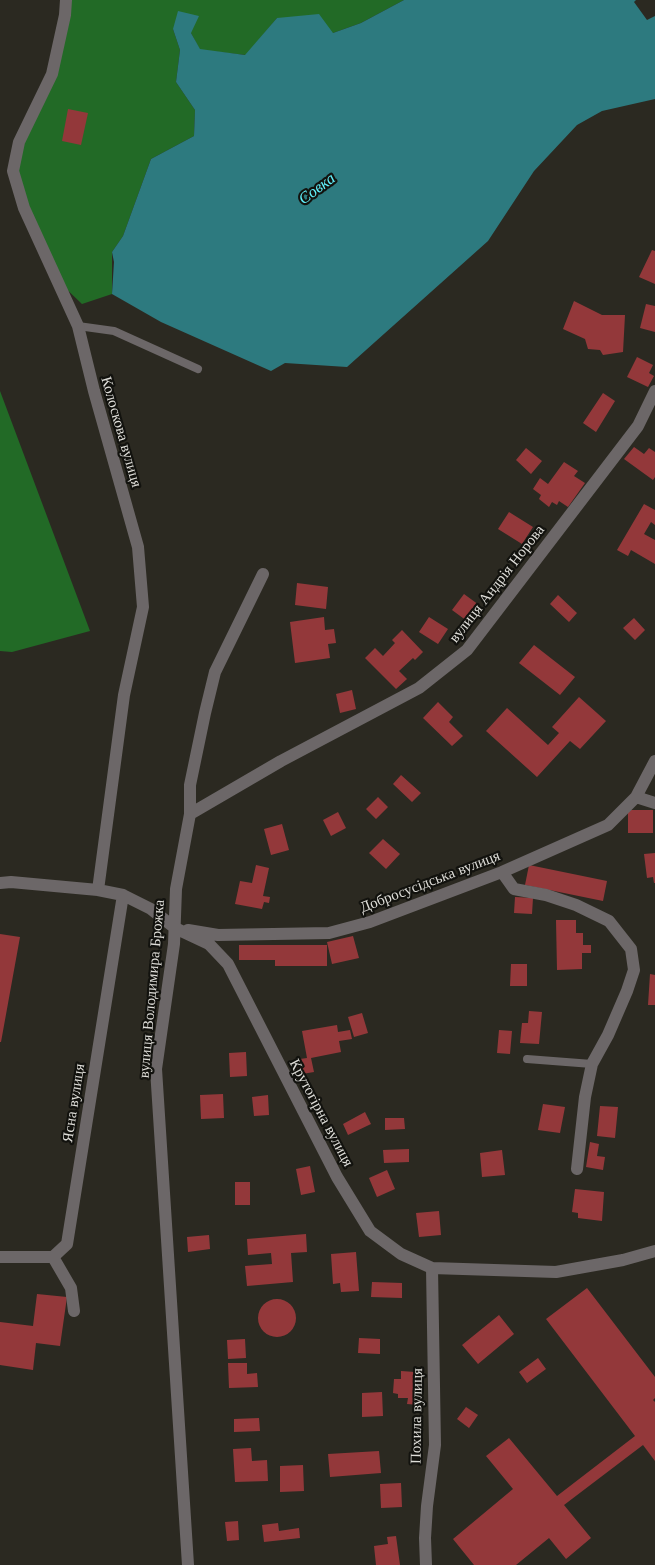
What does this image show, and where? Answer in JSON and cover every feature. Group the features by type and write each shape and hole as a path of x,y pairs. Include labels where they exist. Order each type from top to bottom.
{"street":[{"name":"Колоскова вулиця","path":"66,0 65,15 52,74 19,141 13,171 24,207 78,326 138,548 143,607 124,695 98,890"},
{"name":"вулиця Андрія Норова","path":"190,814 281,761 419,688 467,650 651,410 655,391"},
{"path":"651,410 655,422"},
{"name":"вулиця Володимира Брожка","path":"188,1565 156,1069 175,928 176,889 190,814 190,785 205,713 215,672 263,574"},
{"name":"Добросусідська вулиця","path":"175,928 218,935 329,933 370,922 502,872 608,825 636,797 655,762"},
{"path":"636,797 655,803"},
{"path":"502,872 514,889 576,904 609,921 631,949 634,970 627,991 592,1064 585,1096 577,1169"},
{"name":"Крутогірна вулиця","path":"0,883 98,890 123,895 151,909 175,928 209,944 228,964 337,1177 370,1231 400,1254 432,1268 556,1272 622,1260 655,1251"},
{"name":"Ясна вулиця","path":"53,1257 67,1244 123,895"},
{"path":"0,1257 53,1257 70,1288 74,1311"},
{"name":"Похила вулиця","path":"426,1565 427,1506 435,1445 432,1268"}],"lane":[{"path":"78,326 114,331 198,369"},
{"path":"527,1059 592,1064"}],"green space":[{"path":"66,0 404,0 361,23 333,33 277,18 246,55 200,50 191,33 173,29 180,50 176,82 195,110 194,136 151,159 123,236 112,252 112,294 82,304 57,280 13,171 52,74"},
{"path":"0,391 90,631 12,652 0,651"}],"water":[{"name":"Совка","path":"404,0 636,0 634,2 647,20 655,16 655,99 602,111 577,125 534,171 488,241 347,367 285,363 271,371 161,322 112,294 114,262 112,252 123,236 151,159 194,136 195,110 176,82 180,50 173,29 178,11 199,16 191,33 200,49 245,55 277,18 319,14 333,33 361,23"}],"building":[{"path":"68,109 88,113 81,145 62,141"},
{"path":"652,250 655,251 655,284 639,277"},
{"path":"574,301 602,315 625,315 623,352 603,355 600,350 588,349 585,339 563,329"},
{"path":"646,304 655,306 655,332 640,328"},
{"path":"637,357 653,365 649,373 654,376 648,387 627,377"},
{"path":"603,393 615,401 596,432 583,423"},
{"path":"634,447 644,454 649,448 655,452 653,480 624,459"},
{"path":"526,448 542,461 531,474 516,460"},
{"path":"564,462 578,471 574,476 585,483 568,507 559,501 557,505 552,502 549,507 539,499 541,495 533,489 540,478 548,484"},
{"path":"644,504 655,510 655,525 651,522 644,534 655,540 655,564 631,550 628,556 617,550"},
{"path":"509,512 533,527 522,544 498,529"},
{"path":"297,583 328,587 326,609 295,605"},
{"path":"464,594 479,605 467,621 452,610"},
{"path":"558,595 577,613 569,622 550,604"},
{"path":"324,617 325,630 334,629 336,643 328,644 330,658 295,663 290,622"},
{"path":"429,617 448,629 438,644 419,632"},
{"path":"634,618 645,630 635,640 623,628"},
{"path":"402,630 423,652 399,671 407,679 396,689 365,658 375,648 383,656 395,643 392,640"},
{"path":"534,645 575,677 560,695 519,663"},
{"path":"352,690 356,709 340,713 336,694"},
{"path":"579,697 606,721 580,749 570,741 537,777 486,731 507,708 548,745 559,733 552,727"},
{"path":"438,702 453,717 449,722 463,736 452,746 423,718"},
{"path":"401,775 421,793 412,802 393,784"},
{"path":"378,797 388,807 376,819 366,809"},
{"path":"628,810 653,810 653,833 628,833"},
{"path":"338,812 346,828 331,836 323,820"},
{"path":"282,824 289,850 271,855 264,829"},
{"path":"383,839 400,854 386,869 369,853"},
{"path":"655,853 654,883 653,877 647,878 644,854"},
{"path":"256,865 269,868 263,896 270,897 269,903 264,902 262,909 235,904 240,881 252,883"},
{"path":"529,865 607,881 603,901 525,885"},
{"path":"515,897 533,898 532,914 514,913"},
{"path":"556,920 576,920 576,933 583,933 583,945 591,945 591,953 582,953 582,969 557,970"},
{"path":"0,934 20,937 1,1042 0,1042"},
{"path":"353,936 359,958 332,964 327,942"},
{"path":"239,945 327,945 327,966 275,966 275,960 239,960"},
{"path":"511,964 527,964 527,986 510,986"},
{"path":"650,974 655,975 655,1005 648,1005"},
{"path":"529,1011 542,1012 539,1044 520,1043 522,1023 528,1023"},
{"path":"362,1013 368,1033 354,1037 348,1017"},
{"path":"337,1025 338,1032 350,1030 352,1039 339,1041 341,1052 311,1058 314,1072 296,1075 293,1060 307,1058 302,1031"},
{"path":"499,1030 512,1031 510,1054 497,1053"},
{"path":"246,1052 247,1076 230,1077 229,1053"},
{"path":"223,1094 224,1118 201,1119 200,1095"},
{"path":"268,1095 269,1115 254,1116 252,1097"},
{"path":"543,1104 565,1107 560,1133 538,1130"},
{"path":"600,1106 618,1107 615,1138 597,1136"},
{"path":"365,1112 371,1124 348,1135 343,1124"},
{"path":"385,1118 404,1118 405,1129 385,1130"},
{"path":"590,1142 599,1144 597,1156 605,1157 603,1170 586,1167"},
{"path":"409,1149 409,1162 384,1163 383,1150"},
{"path":"502,1150 505,1175 482,1177 480,1153"},
{"path":"310,1166 315,1192 301,1195 296,1169"},
{"path":"387,1170 395,1189 377,1197 369,1178"},
{"path":"235,1182 250,1182 250,1205 235,1205"},
{"path":"575,1189 604,1192 602,1221 578,1218 578,1213 572,1212"},
{"path":"439,1211 441,1235 419,1237 416,1213"},
{"path":"306,1234 307,1252 291,1253 293,1282 247,1286 245,1266 272,1264 271,1253 248,1255 247,1239"},
{"path":"209,1235 210,1249 188,1252 187,1237"},
{"path":"356,1252 359,1291 341,1292 340,1283 333,1284 331,1254"},
{"path":"372,1282 402,1283 402,1298 371,1297"},
{"path":"587,1288 655,1377 655,1398 653,1400 655,1402 655,1461 643,1445 564,1505 591,1538 566,1559 549,1538 516,1565 474,1565 453,1539 513,1489 486,1456 509,1438 557,1496 635,1436 546,1319"},
{"path":"37,1294 67,1297 60,1346 36,1343 33,1370 0,1365 0,1322 33,1326"},
{"path":"277,1299 284,1300 290,1305 295,1311 295,1325 290,1331 284,1336 277,1337 270,1336 264,1331 259,1325 258,1318 259,1311 264,1305 270,1300"},
{"path":"499,1315 514,1334 478,1364 462,1345"},
{"path":"359,1338 380,1339 380,1354 358,1353"},
{"path":"245,1339 246,1358 228,1359 227,1340"},
{"path":"538,1358 546,1369 527,1383 519,1372"},
{"path":"228,1363 247,1363 247,1374 257,1373 258,1387 229,1388"},
{"path":"401,1371 415,1372 415,1380 421,1381 420,1405 407,1404 408,1398 398,1398 398,1394 393,1393 394,1379 401,1379"},
{"path":"382,1392 383,1416 362,1417 362,1393"},
{"path":"466,1407 478,1415 469,1428 457,1419"},
{"path":"259,1418 260,1431 234,1432 234,1419"},
{"path":"251,1448 252,1461 267,1460 268,1481 235,1482 233,1449"},
{"path":"379,1451 381,1473 330,1477 328,1454"},
{"path":"303,1465 304,1491 280,1492 280,1466"},
{"path":"401,1483 402,1507 381,1508 380,1484"},
{"path":"238,1521 239,1540 227,1541 225,1522"},
{"path":"278,1523 279,1531 299,1528 300,1538 264,1542 262,1525"},
{"path":"396,1536 400,1565 376,1565 374,1546 388,1544 387,1537"}]}
